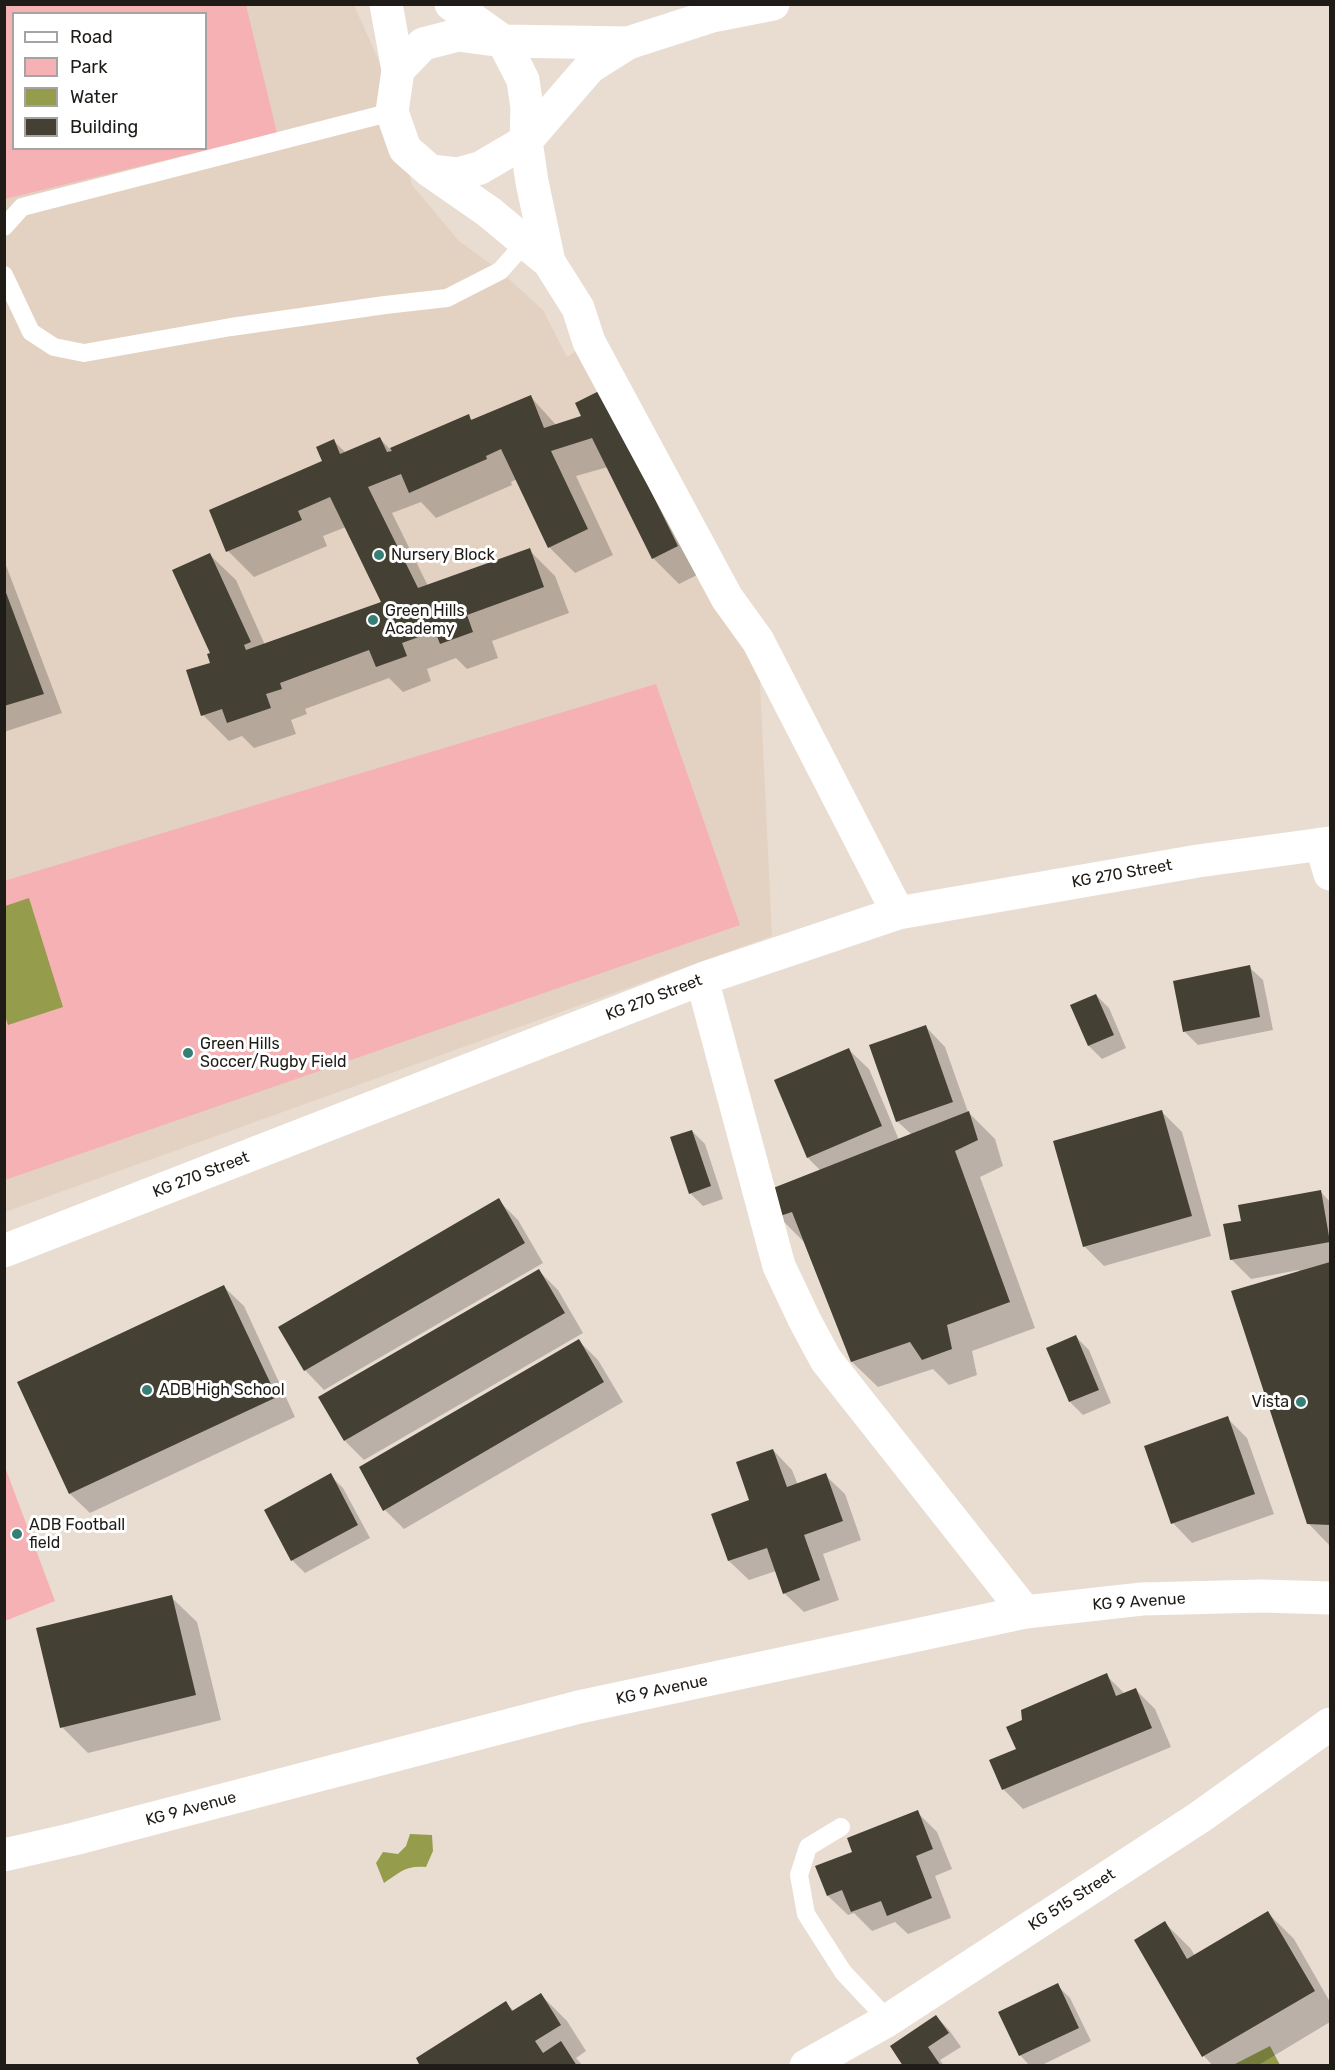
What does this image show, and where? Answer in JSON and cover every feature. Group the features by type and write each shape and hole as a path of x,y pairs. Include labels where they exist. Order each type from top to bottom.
{"street":[{"path":"386,4 398,70 392,112 405,149 430,171 489,212 537,253 578,308 589,342 727,598 758,641 898,914"},
{"path":"451,4 502,41 523,80 527,108 526,141 532,182 537,253"},
{"path":"430,171 458,174 480,168 526,141 590,67 628,43 710,10 773,4"},
{"path":"398,70 423,44 458,35 502,41 628,43"},
{"name":"KG 270 Street","path":"4,1251 702,979 898,914 1198,861 1327,854"},
{"path":"702,979 779,1266 805,1322 826,1360 1024,1612"},
{"name":"KG 9 Avenue","path":"4,1855 74,1839 579,1707 1024,1612 1142,1599 1262,1596 1330,1598"},
{"name":"KG 515 Street","path":"806,2066 888,2020 1200,1817 1330,1724"}],"lane":[{"path":"4,227 22,207 392,112"},
{"path":"4,275 31,332 54,347 84,353 231,327 447,298 537,253"},
{"path":"841,1827 808,1847 798,1875 806,1914 843,1972 888,2020"}],"shaded area":[{"name":"Green Hills Academy","path":"5,5 354,5 379,61 412,185 458,240 500,271 543,310 567,357 589,342 758,641 772,936 5,1212"}],"green space":[{"path":"4,5 246,5 277,133 207,150 207,12 12,12 12,150 207,150 5,199"},
{"name":"Green Hills Soccer/Rugby Field","path":"656,684 740,925 5,1180 4,881"},
{"name":"ADB Football field","path":"5,1467 55,1601 4,1621"}],"water":[{"path":"29,898 63,1007 8,1025 4,1013 5,906"},
{"path":"410,1834 432,1835 433,1851 426,1867 408,1868 384,1883 376,1863 383,1852 398,1854 406,1846"},
{"path":"1270,2046 1280,2065 1233,2065"}],"building":[{"name":"Nursery Block","path":"601,390 678,546 652,559 592,438 551,451 588,529 548,548 501,449 486,456 487,459 409,493 401,474 368,487 418,588 530,548 544,587 467,615 473,632 440,644 435,631 402,643 407,656 376,667 369,650 280,683 282,689 266,694 271,708 227,723 222,709 201,716 186,670 210,663 207,654 210,653 172,570 210,553 251,642 244,645 246,650 381,602 330,497 298,511 302,520 226,552 209,510 322,461 316,447 334,439 340,454 380,437 387,452 392,451 390,448 469,414 471,420 531,395 544,428 581,416 575,403"},
{"path":"4,591 44,694 4,706"},
{"path":"1250,965 1260,1017 1183,1032 1173,981"},
{"path":"1096,994 1114,1035 1088,1046 1070,1005"},
{"path":"926,1025 953,1102 896,1122 869,1045"},
{"path":"849,1048 882,1126 807,1158 774,1080"},
{"path":"1162,1110 1192,1216 1083,1247 1053,1141"},
{"path":"969,1111 978,1140 955,1151 1010,1302 947,1325 952,1349 922,1360 910,1342 851,1362 792,1212 777,1217 768,1190"},
{"path":"692,1130 711,1186 689,1194 670,1137"},
{"path":"1321,1190 1330,1242 1230,1260 1223,1224 1241,1221 1238,1205"},
{"path":"499,1198 525,1243 304,1371 278,1327"},
{"path":"1330,1262 1330,1525 1307,1524 1231,1291"},
{"path":"539,1269 565,1313 344,1441 318,1397"},
{"name":"ADB High School","path":"224,1285 277,1397 69,1494 17,1382"},
{"path":"1076,1335 1099,1390 1069,1402 1046,1348"},
{"path":"579,1339 604,1382 383,1511 359,1467"},
{"path":"1228,1416 1255,1494 1171,1524 1144,1446"},
{"path":"773,1449 787,1487 826,1473 843,1521 804,1535 820,1580 783,1594 767,1548 728,1561 711,1514 749,1500 736,1462"},
{"path":"331,1473 358,1525 291,1561 264,1510"},
{"path":"172,1595 196,1695 60,1728 36,1628"},
{"path":"1107,1673 1116,1696 1136,1688 1152,1728 1002,1790 989,1760 1016,1749 1006,1727 1022,1720 1021,1710"},
{"path":"918,1810 933,1849 916,1856 932,1898 887,1916 881,1901 851,1912 842,1890 827,1896 815,1866 852,1852 847,1838"},
{"path":"1268,1911 1315,1991 1202,2057 1134,1940 1165,1921 1187,1959"},
{"path":"1058,1983 1079,2028 1019,2056 998,2012"},
{"path":"541,1993 561,2025 535,2041 543,2053 561,2041 577,2066 420,2066 416,2058 506,2001 512,2011"},
{"path":"936,2015 949,2033 928,2047 941,2066 903,2066 890,2046"}],"place":[{"name":"Nursery Block","path":"379,555"},
{"name":"Green Hills Academy","path":"373,620"},
{"name":"Green Hills Soccer/Rugby Field","path":"188,1053"},
{"name":"ADB High School","path":"147,1390"},
{"name":"Vista","path":"1301,1402"},
{"name":"ADB Football field","path":"17,1534"}]}
